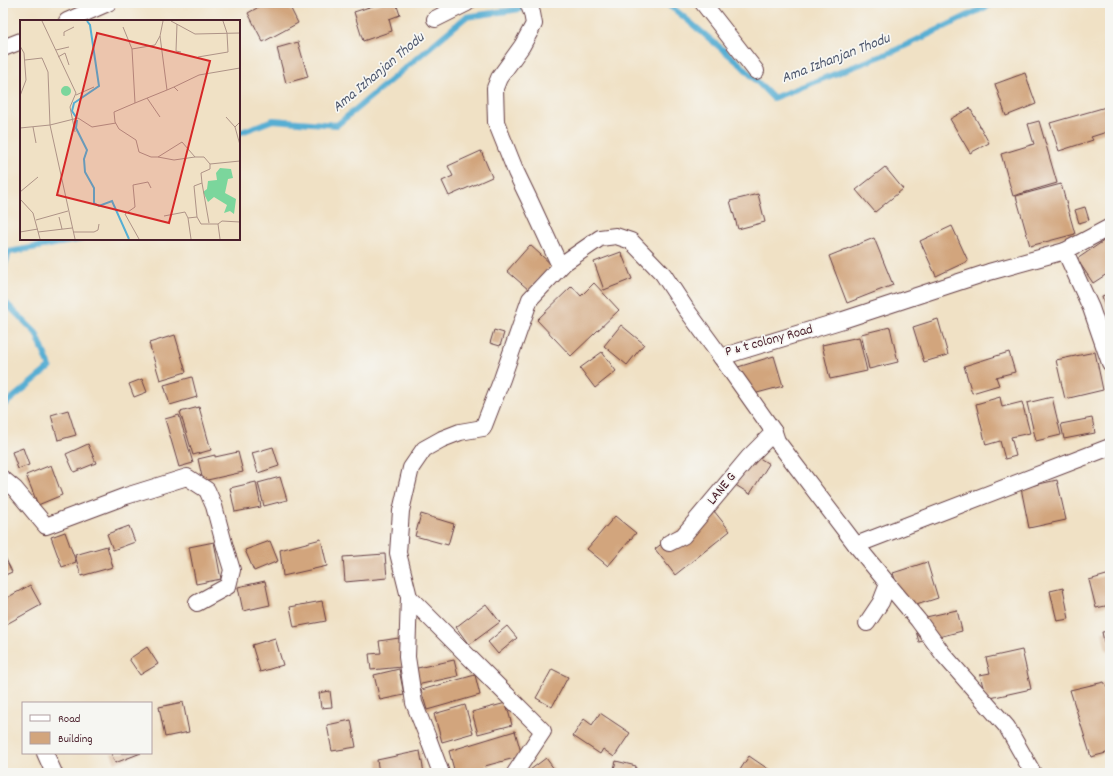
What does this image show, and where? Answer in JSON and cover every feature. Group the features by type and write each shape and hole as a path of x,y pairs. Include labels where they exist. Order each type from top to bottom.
{"street":[{"path":"68,20 108,3"},
{"path":"435,19 467,3"},
{"path":"704,3 756,71"},
{"path":"530,8 534,22 533,27 522,46 499,78 495,88 496,122 516,172 560,266"},
{"path":"3,48 20,41"},
{"name":"P & t colony Road","path":"409,597 398,553 401,512 411,468 424,449 442,439 460,432 482,428 502,379 530,299 560,266 600,238 616,236 631,241 663,274 721,357 843,320 989,272 1065,251 1110,227"},
{"path":"1065,251 1091,308 1110,363"},
{"path":"721,357 774,432 777,441 856,545 918,620 943,654 1007,727 1033,773"},
{"name":"LANE G","path":"669,543 683,536 703,514 749,457 774,432"},
{"path":"856,545 1110,447"},
{"path":"3,479 15,489 46,526 126,496 187,477 207,490 214,506 232,570 228,586 197,603"},
{"path":"867,623 881,602 888,584"},
{"path":"409,597 406,657 414,703 441,773"},
{"path":"409,597 543,731 515,773"},
{"path":"45,754 54,773"}],"building":[{"path":"266,3 288,3 298,23 263,42 248,13"},
{"path":"382,3 396,3 400,15 389,19 392,31 363,41 354,12"},
{"path":"298,42 308,77 286,83 277,48"},
{"path":"1025,73 1036,104 1006,116 995,84"},
{"path":"1106,107 1110,121 1110,131 1091,137 1093,140 1059,151 1050,123"},
{"path":"970,108 989,143 970,153 950,119"},
{"path":"1039,121 1057,183 1013,196 1001,154 1034,144 1028,124"},
{"path":"481,151 492,177 449,196 442,181 453,176 448,166"},
{"path":"885,167 903,189 875,212 856,190"},
{"path":"1061,184 1075,234 1030,246 1016,196"},
{"path":"758,194 765,222 738,229 730,201"},
{"path":"1085,207 1089,220 1079,223 1075,210"},
{"path":"952,226 968,261 936,276 920,241"},
{"path":"874,238 893,285 847,303 829,256"},
{"path":"1108,238 1110,240 1110,272 1093,283 1077,259"},
{"path":"530,245 552,265 529,290 507,271"},
{"path":"621,252 632,279 604,290 594,262"},
{"path":"594,283 619,310 571,356 537,320 572,286 581,296"},
{"path":"1110,293 1110,312 1107,313 1102,296"},
{"path":"938,319 948,355 924,362 913,327"},
{"path":"621,325 644,344 627,365 604,346"},
{"path":"890,327 898,362 869,369 861,334"},
{"path":"494,330 504,333 500,346 490,343"},
{"path":"175,335 186,372 160,380 149,343"},
{"path":"859,337 867,371 830,379 822,345"},
{"path":"602,352 616,371 595,388 580,368"},
{"path":"1009,352 1015,372 996,377 999,385 972,393 964,366"},
{"path":"1095,352 1103,390 1065,399 1056,360"},
{"path":"774,356 783,386 746,396 738,367"},
{"path":"192,377 197,397 170,405 164,385"},
{"path":"142,379 147,392 134,397 129,384"},
{"path":"1000,397 1002,407 1022,402 1030,433 1011,437 1016,456 1005,459 1000,441 986,445 976,404"},
{"path":"1052,397 1061,435 1036,441 1027,403"},
{"path":"199,407 211,450 193,455 180,412"},
{"path":"68,410 76,435 58,440 51,415"},
{"path":"179,415 193,463 179,467 165,419"},
{"path":"1092,418 1095,433 1064,439 1061,424"},
{"path":"88,444 96,463 74,472 66,454"},
{"path":"273,447 279,466 258,473 252,453"},
{"path":"23,448 29,465 18,469 12,452"},
{"path":"745,449 769,464 750,494 726,479"},
{"path":"238,452 243,472 203,481 198,459"},
{"path":"51,465 62,495 38,505 26,475"},
{"path":"280,477 287,500 264,506 258,483"},
{"path":"1057,480 1066,520 1029,528 1021,488"},
{"path":"256,482 261,507 235,512 230,488"},
{"path":"710,506 730,531 675,575 655,549"},
{"path":"421,514 454,524 448,545 415,536"},
{"path":"615,516 636,533 608,566 587,549"},
{"path":"129,526 135,542 113,550 107,534"},
{"path":"65,532 76,562 62,567 51,537"},
{"path":"321,539 327,566 283,576 280,550"},
{"path":"270,541 278,561 254,571 245,550"},
{"path":"214,542 221,579 196,584 189,547"},
{"path":"107,546 113,567 81,576 75,555"},
{"path":"3,553 12,572 3,576"},
{"path":"385,554 387,578 345,582 343,557"},
{"path":"927,562 938,598 904,609 893,573"},
{"path":"1110,574 1110,605 1096,608 1089,580"},
{"path":"265,581 270,605 243,611 238,587"},
{"path":"30,585 41,605 3,626 3,600"},
{"path":"1063,588 1069,619 1057,621 1050,591"},
{"path":"322,601 326,621 294,627 290,607"},
{"path":"486,604 500,622 469,645 456,627"},
{"path":"957,610 962,631 919,642 913,620"},
{"path":"507,626 517,638 498,654 488,642"},
{"path":"1110,631 1110,650 1106,651 1102,632"},
{"path":"275,638 283,665 260,672 252,645"},
{"path":"399,638 402,667 371,670 369,654 381,653 379,641"},
{"path":"147,647 158,664 140,675 129,659"},
{"path":"1022,650 1031,689 986,699 980,675 990,673 986,658"},
{"path":"454,660 458,676 417,685 413,669"},
{"path":"399,669 404,695 380,700 374,675"},
{"path":"552,669 568,677 552,707 536,698"},
{"path":"475,675 480,695 427,710 421,690"},
{"path":"1104,682 1110,691 1110,752 1091,757 1070,690"},
{"path":"330,691 332,707 321,708 319,693"},
{"path":"183,702 189,732 165,737 159,707"},
{"path":"506,703 512,725 478,734 472,712"},
{"path":"465,705 473,733 442,742 434,714"},
{"path":"600,713 630,733 614,757 603,749 600,754 573,736 584,719 592,725"},
{"path":"351,720 356,747 332,751 327,725"},
{"path":"515,731 522,756 485,766 487,773 455,773 449,751"},
{"path":"420,751 424,773 379,773 377,760"},
{"path":"111,754 138,754 115,763"},
{"path":"749,756 774,773 738,773"},
{"path":"546,758 557,773 526,773"},
{"path":"616,761 636,766 635,773 613,773"}],"waterway":[{"name":"Ama Izhanjan Thodu","path":"667,3 741,65 773,98 894,51 994,3"},
{"name":"Ama Izhanjan Thodu","path":"240,133 273,120 337,125 466,17 520,9 527,4"},
{"name":"Ama Izhanjan Thodu","path":"3,270 9,252 76,240"},
{"name":"Ama Izhanjan Thodu","path":"3,300 36,333 50,367 3,406"}]}
